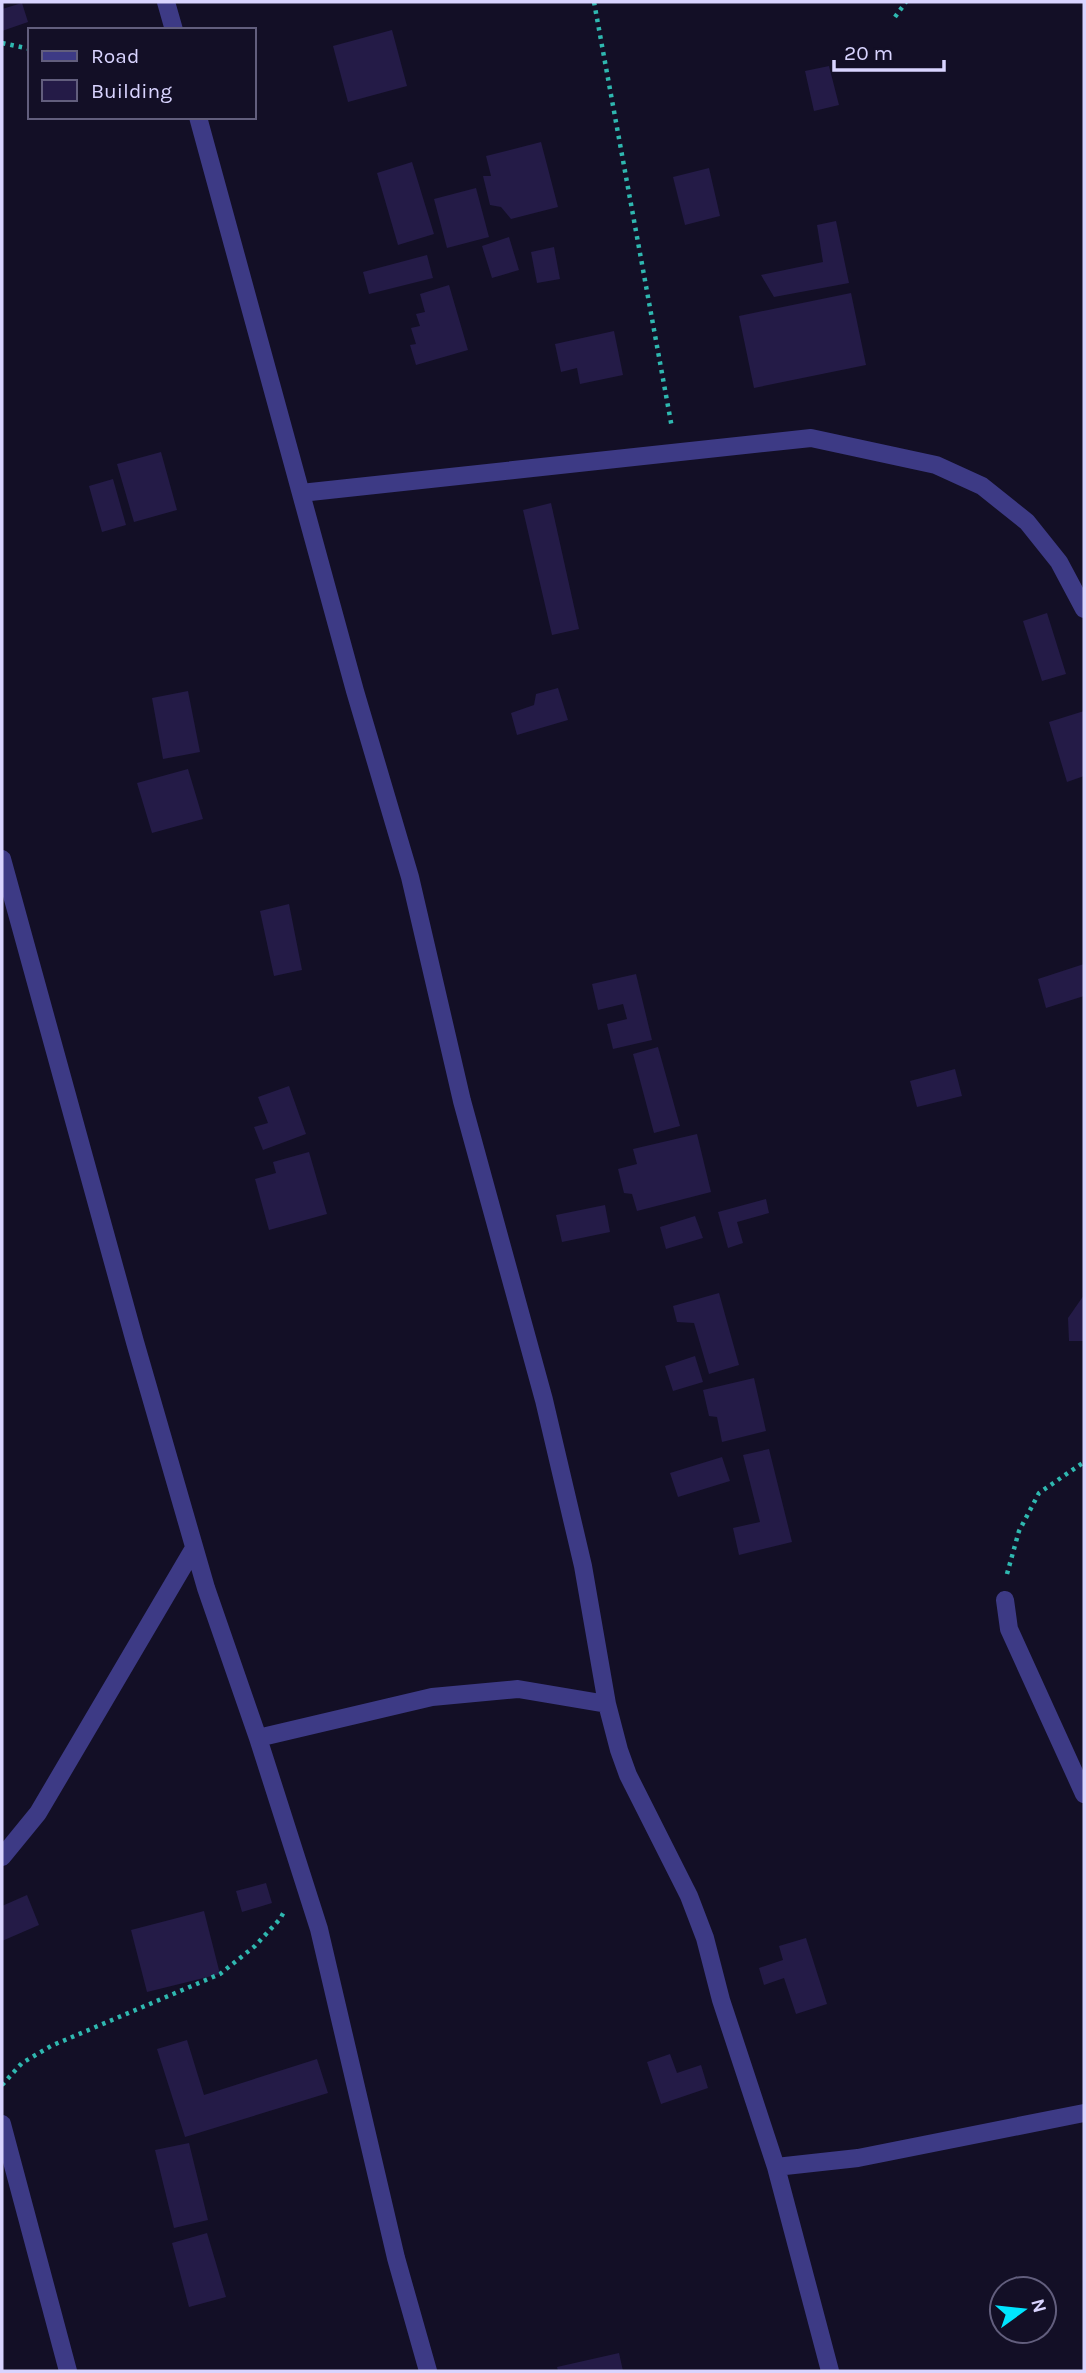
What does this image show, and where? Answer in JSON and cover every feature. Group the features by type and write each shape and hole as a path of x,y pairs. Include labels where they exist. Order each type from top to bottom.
{"street":[{"path":"166,2 173,28"},
{"path":"199,119 355,691 410,877 462,1101 544,1400 583,1566 607,1704 618,1750 689,1896 705,1938 721,2000 776,2167 830,2371"},
{"path":"301,493 811,438 936,465 982,486 1027,522 1059,562 1084,609"},
{"path":"2,859 194,1548 318,1929 396,2258 428,2371"},
{"path":"2,1857 38,1813 194,1548"},
{"path":"1005,1600 1009,1629 1084,1794"},
{"path":"258,1738 432,1697 518,1689 607,1704"},
{"path":"776,2167 858,2158 1084,2113"},
{"path":"2,2124 68,2371"}],"path":[{"path":"594,2 677,452"},
{"path":"895,17 906,2"},
{"path":"2,43 28,49"},
{"path":"1005,1600 1005,1581 1019,1531 1039,1493 1084,1462"},
{"path":"2,2085 22,2063 51,2046 220,1974 255,1946 280,1919 302,1878"}],"building":[{"path":"22,3 28,22 2,31 2,9"},
{"path":"392,30 407,86 348,102 333,46"},
{"path":"829,66 839,105 814,111 805,71"},
{"path":"541,142 558,207 511,219 501,207 490,205 483,176 491,176 486,156"},
{"path":"412,162 434,234 398,245 377,173"},
{"path":"709,168 720,216 685,225 673,177"},
{"path":"476,188 489,237 447,248 434,199"},
{"path":"836,221 849,283 774,297 761,275 823,262 817,225"},
{"path":"509,237 519,270 492,278 482,246"},
{"path":"554,247 560,279 537,283 531,252"},
{"path":"427,255 433,278 369,294 363,272"},
{"path":"449,285 468,350 416,365 410,345 416,344 411,328 420,326 416,314 425,312 420,294"},
{"path":"851,293 866,365 754,388 739,316"},
{"path":"614,331 623,375 580,384 577,368 561,372 555,344"},
{"path":"161,452 177,510 134,522 117,464"},
{"path":"113,479 126,525 102,532 89,486"},
{"path":"551,503 579,629 552,635 523,510"},
{"path":"1047,613 1066,674 1042,681 1023,621"},
{"path":"558,688 568,720 517,735 511,713 534,705 536,694"},
{"path":"188,691 200,752 163,759 152,698"},
{"path":"1084,711 1084,776 1067,782 1049,722"},
{"path":"188,769 203,819 152,833 137,783"},
{"path":"289,904 302,970 274,976 260,911"},
{"path":"1084,964 1084,996 1046,1008 1038,979"},
{"path":"636,974 652,1040 613,1049 607,1024 627,1019 623,1004 598,1010 592,984"},
{"path":"658,1047 680,1126 654,1133 633,1054"},
{"path":"955,1069 962,1096 917,1107 910,1081"},
{"path":"289,1086 306,1134 263,1150 254,1127 268,1123 258,1097"},
{"path":"697,1134 711,1192 637,1211 632,1194 624,1193 618,1169 637,1164 633,1149"},
{"path":"309,1152 327,1214 269,1230 255,1179 276,1173 273,1162"},
{"path":"766,1199 769,1213 737,1222 743,1243 728,1248 718,1212"},
{"path":"605,1205 610,1232 562,1242 556,1215"},
{"path":"695,1216 703,1238 666,1249 660,1227"},
{"path":"719,1293 739,1365 709,1374 694,1323 677,1322 673,1306"},
{"path":"1084,1295 1084,1341 1069,1341 1068,1318"},
{"path":"695,1356 703,1382 673,1391 665,1366"},
{"path":"754,1378 766,1431 722,1442 717,1417 709,1416 703,1390"},
{"path":"769,1449 792,1542 739,1555 733,1528 760,1522 743,1455"},
{"path":"722,1457 730,1481 678,1497 670,1473"},
{"path":"266,1883 272,1903 242,1912 236,1891"},
{"path":"27,1895 39,1925 2,1941 2,1906"},
{"path":"204,1911 220,1974 147,1992 131,1930"},
{"path":"806,1938 827,2004 796,2014 784,1978 764,1985 759,1968 783,1960 779,1946"},
{"path":"187,2040 204,2095 317,2059 328,2093 185,2137 157,2049"},
{"path":"670,2054 677,2073 701,2065 708,2088 661,2104 647,2062"},
{"path":"189,2143 208,2220 174,2228 155,2150"},
{"path":"207,2233 226,2297 189,2307 172,2243"},
{"path":"619,2353 623,2371 558,2371 557,2367"}]}
